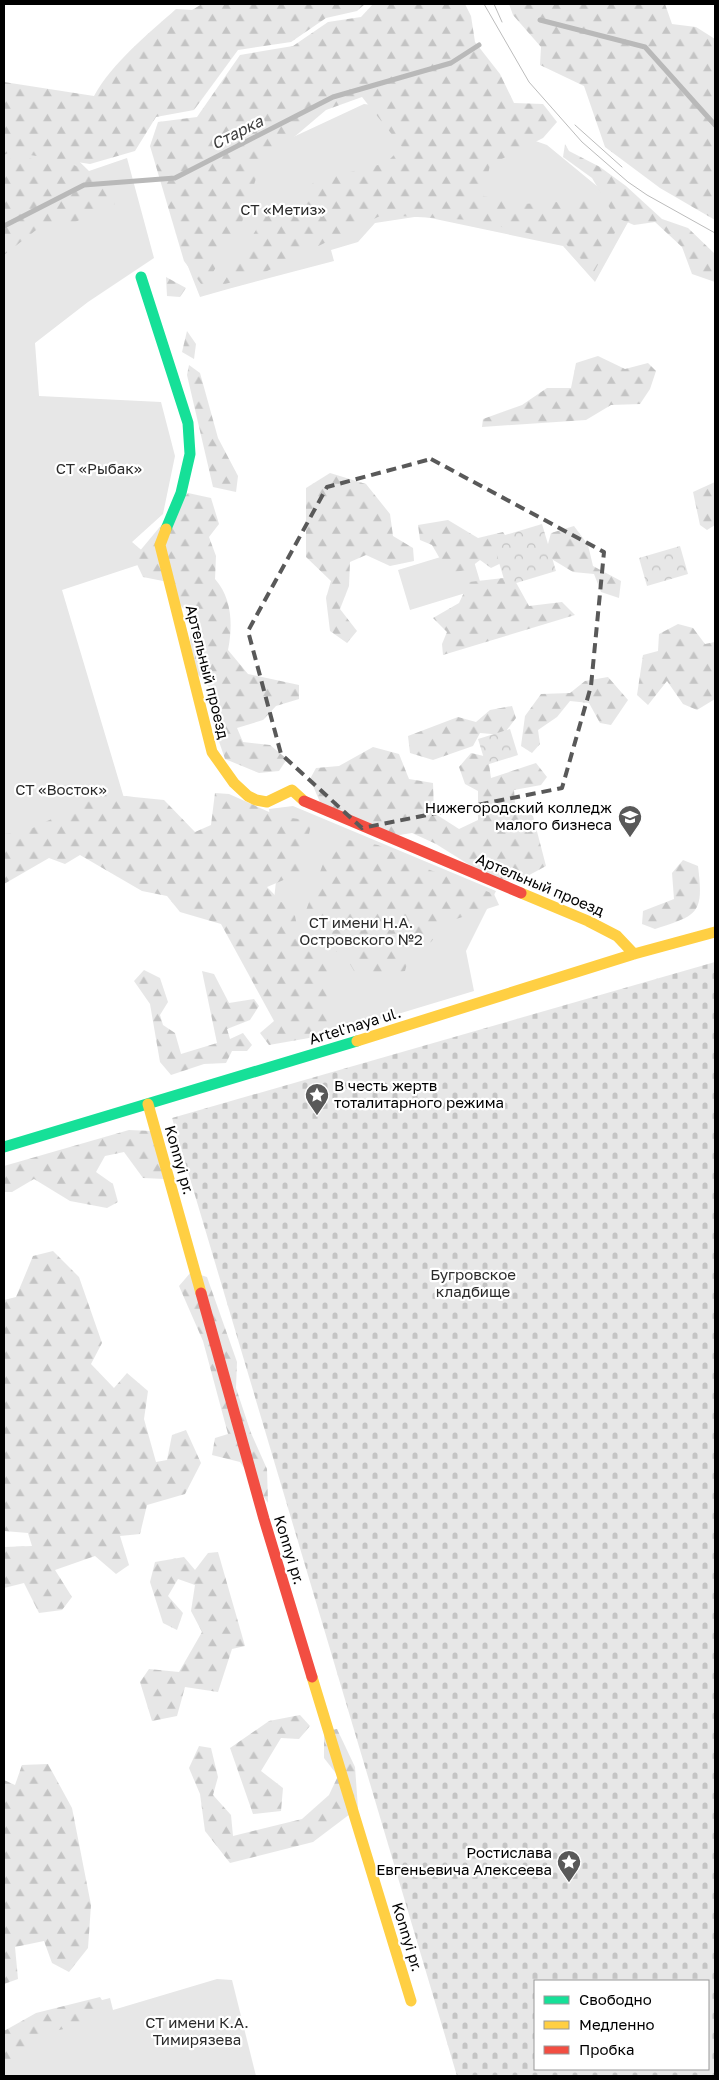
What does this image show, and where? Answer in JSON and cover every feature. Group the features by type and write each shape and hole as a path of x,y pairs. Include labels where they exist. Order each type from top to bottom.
{"street":[{"name":"Артельный проезд","path":"140,277 188,423 190,454 181,493 160,545 212,752 228,775 249,798 265,802 292,790 305,802 588,921 617,936 634,954"},
{"name":"Artel'naya ul.","path":"4,1147 634,954 715,932"},
{"name":"Konnyi pr.","path":"148,1104 264,1520 411,2001"}],"highlighted area":[{"path":"431,459 604,552 591,686 562,788 362,828 281,754 248,631 327,487"}],"green space":[{"path":"202,4 365,4 357,11 326,18 291,42 238,50 194,110 156,117 135,151 90,164 10,152 4,155 4,82 94,96 121,60 176,9 192,10"},
{"path":"373,4 465,4 471,16 475,42 500,74 514,103 543,104 557,122 543,138 490,165 483,196 523,204 587,200 619,225 594,272 563,241 471,220 382,215 263,273 222,285 269,209 299,209 314,181 386,163 402,147 362,97 326,110 260,166 242,222 204,288 184,261 150,146 158,122 197,117 240,55 293,46 328,22 361,17"},
{"path":"509,4 665,4 672,24 696,27 715,39 715,220 660,188 605,147 584,86 540,65 541,47 513,15"},
{"name":"СТ «Метиз»","path":"364,104 460,115 547,145 632,215 595,282 563,246 421,216 375,223 358,242 331,250 334,261 200,297 187,264 231,166"},
{"path":"55,138 89,171 127,158 154,258 88,302 35,343 39,396 161,402 175,456 163,514 132,542 153,560 62,590 124,798 79,847 4,851 4,146"},
{"path":"565,144 569,151 600,167 626,186 662,219 688,228 715,254 715,282 692,274 682,247 655,222 634,225 615,217 592,178 563,157"},
{"path":"16,157 72,164 111,183 115,204 73,223 40,227 4,255 4,161"},
{"path":"166,277 186,288 180,297 167,296"},
{"path":"187,331 196,344 194,359 182,352"},
{"path":"598,356 625,369 648,363 656,371 650,389 640,404 611,405 586,420 482,427 483,419 522,405 547,388 571,388 576,363"},
{"path":"189,365 200,373 218,438 238,476 236,492 213,487 187,375"},
{"path":"330,473 366,484 390,514 393,536 413,548 414,561 390,566 366,555 350,562 349,586 340,609 357,631 347,643 330,631 326,598 331,581 306,557 306,488"},
{"path":"715,482 715,525 707,530 700,525 693,492"},
{"path":"188,493 211,498 219,524 209,537 216,556 215,579 221,586 230,612 231,622 228,650 248,674 299,685 299,699 276,706 263,720 237,728 243,742 270,745 287,759 279,771 259,773 225,759 212,721 212,691 196,672 190,640 192,617 180,605 173,583 143,577 134,558"},
{"path":"448,520 478,538 503,532 518,555 491,568 480,560 467,570 454,572 443,564 432,545 420,540 418,525"},
{"path":"542,524 556,571 506,586 492,539"},
{"path":"574,526 588,545 593,566 621,581 619,598 601,592 594,574 573,572 545,555 551,533"},
{"path":"680,546 688,574 647,586 639,558"},
{"path":"470,548 482,588 410,610 398,570"},
{"path":"513,577 529,606 562,602 575,615 443,655 442,644 447,632 433,618 459,603 469,582"},
{"path":"678,624 693,628 705,644 715,642 715,699 697,710 683,704 667,681 648,705 637,695 643,655 658,651 659,634"},
{"path":"608,677 628,700 611,725 600,723 589,703 570,701 557,717 538,730 540,744 532,753 521,746 525,716 541,694 570,693 585,681"},
{"path":"512,706 516,718 503,735 480,733 473,746 433,760 410,753 408,736 458,717 476,722 490,710"},
{"path":"510,729 518,755 486,765 478,739"},
{"path":"373,747 399,754 409,779 433,783 434,813 459,829 478,820 478,791 465,784 459,767 471,753 488,757 491,778 536,763 547,777 541,785 514,790 515,803 533,816 546,866 520,880 492,879 436,844 412,833 393,836 326,816 310,779 316,768 339,766"},
{"path":"215,793 229,794 278,816 312,821 300,873 267,887 295,916 301,946 329,964 330,995 326,1035 269,1045 260,1033 274,1021 221,924 180,912 167,896 142,891 80,855 65,864 49,858 4,884 4,834 22,833 104,794 164,800 195,832 211,825"},
{"name":"СТ имени Н.А. Островского №2","path":"293,806 496,891 466,951 474,991 315,1039 307,1023 273,909 277,872 269,809"},
{"path":"348,840 378,845 422,867 494,894 499,905 447,922 431,942 411,949 405,971 375,981 354,971 344,954 328,949 304,916 323,864"},
{"path":"683,860 698,866 700,894 695,910 681,920 655,929 642,924 643,911 674,899 672,873"},
{"name":"Бугровское кладбище","path":"715,962 715,2076 457,2076 172,1118"},
{"path":"144,970 160,978 168,1002 160,1015 163,1025 175,1033 181,1054 217,1043 202,971 214,974 229,1003 254,999 259,1006 250,1020 227,1029 230,1039 243,1033 252,1045 247,1051 232,1051 226,1063 204,1064 171,1075 160,1062 150,1004 134,981"},
{"path":"129,1130 152,1131 165,1179 143,1178 124,1152 105,1156 96,1172 113,1184 118,1202 107,1208 70,1201 34,1179 12,1192 4,1192 4,1166"},
{"path":"53,1251 79,1277 102,1343 91,1364 114,1388 127,1373 148,1391 144,1419 156,1462 167,1460 172,1435 186,1430 201,1463 185,1494 147,1505 140,1534 120,1536 129,1565 116,1574 95,1556 55,1570 72,1597 62,1610 39,1613 24,1583 4,1588 4,1547 32,1546 28,1533 4,1531 4,1300 16,1297 33,1256"},
{"path":"191,1272 207,1277 237,1362 236,1388 251,1433 267,1469 268,1503 240,1462 212,1455 215,1438 228,1434 203,1341 179,1286"},
{"path":"218,1552 245,1646 232,1649 218,1692 185,1687 177,1716 152,1721 140,1682 149,1669 179,1672 202,1632 191,1611 195,1585 178,1579 168,1596 183,1613 177,1630 163,1623 150,1582 155,1562 184,1557 195,1570 208,1553"},
{"path":"300,1715 310,1726 299,1739 281,1738 261,1771 283,1788 281,1811 253,1814 230,1748 269,1721"},
{"path":"337,1729 355,1767 358,1808 313,1842 230,1863 205,1831 200,1794 189,1768 199,1746 211,1748 218,1777 213,1795 231,1815 233,1836 302,1819 329,1795 338,1776 324,1758 324,1731"},
{"path":"48,1764 72,1808 91,1905 88,1948 69,1972 52,1963 44,1941 15,1947 18,1979 4,1984 4,1780 15,1785 22,1765"},
{"name":"СТ имени К.А. Тимирязева","path":"217,1979 232,1980 256,2076 4,2076 4,2039 56,2012 110,1998 113,2010"},
{"path":"100,1997 107,2008 91,2023 50,2032 31,2053 4,2061 4,2031 36,2013"}],"waterway":[{"name":"Старка","path":"540,20 645,47 715,125"},
{"name":"Старка","path":"4,226 84,185 175,178 333,97 451,63 479,45"}],"tram line":[{"path":"484,4 529,82 582,142 628,182 647,195 715,233"},
{"path":"494,4 502,22"},
{"path":"575,125 622,167"}],"traffic: fast":[{"path":"141,277 188,423 190,454 181,493 166,529"},
{"path":"4,1147 357,1041"}],"traffic: slow":[{"path":"166,529 160,545 212,752 234,783 248,796 267,802 292,790 304,801"},
{"path":"521,893 588,921 617,936 634,954"},
{"path":"357,1041 634,954 715,932"},
{"path":"148,1104 201,1293"},
{"path":"312,1677 411,2001"}],"traffic: jam":[{"path":"304,801 521,893"},
{"path":"201,1293 264,1519 312,1677"}],"place":[{"name":"Нижегородский колледж малого бизнеса","path":"630,838"},
{"name":"В честь жертв тоталитарного режима","path":"317,1116"},
{"name":"Ростислава Евгеньевича Алексеева","path":"569,1883"}],"park label":[{"name":"СТ «Рыбак»","path":"99,469"},
{"name":"СТ «Восток»","path":"61,790"}]}
